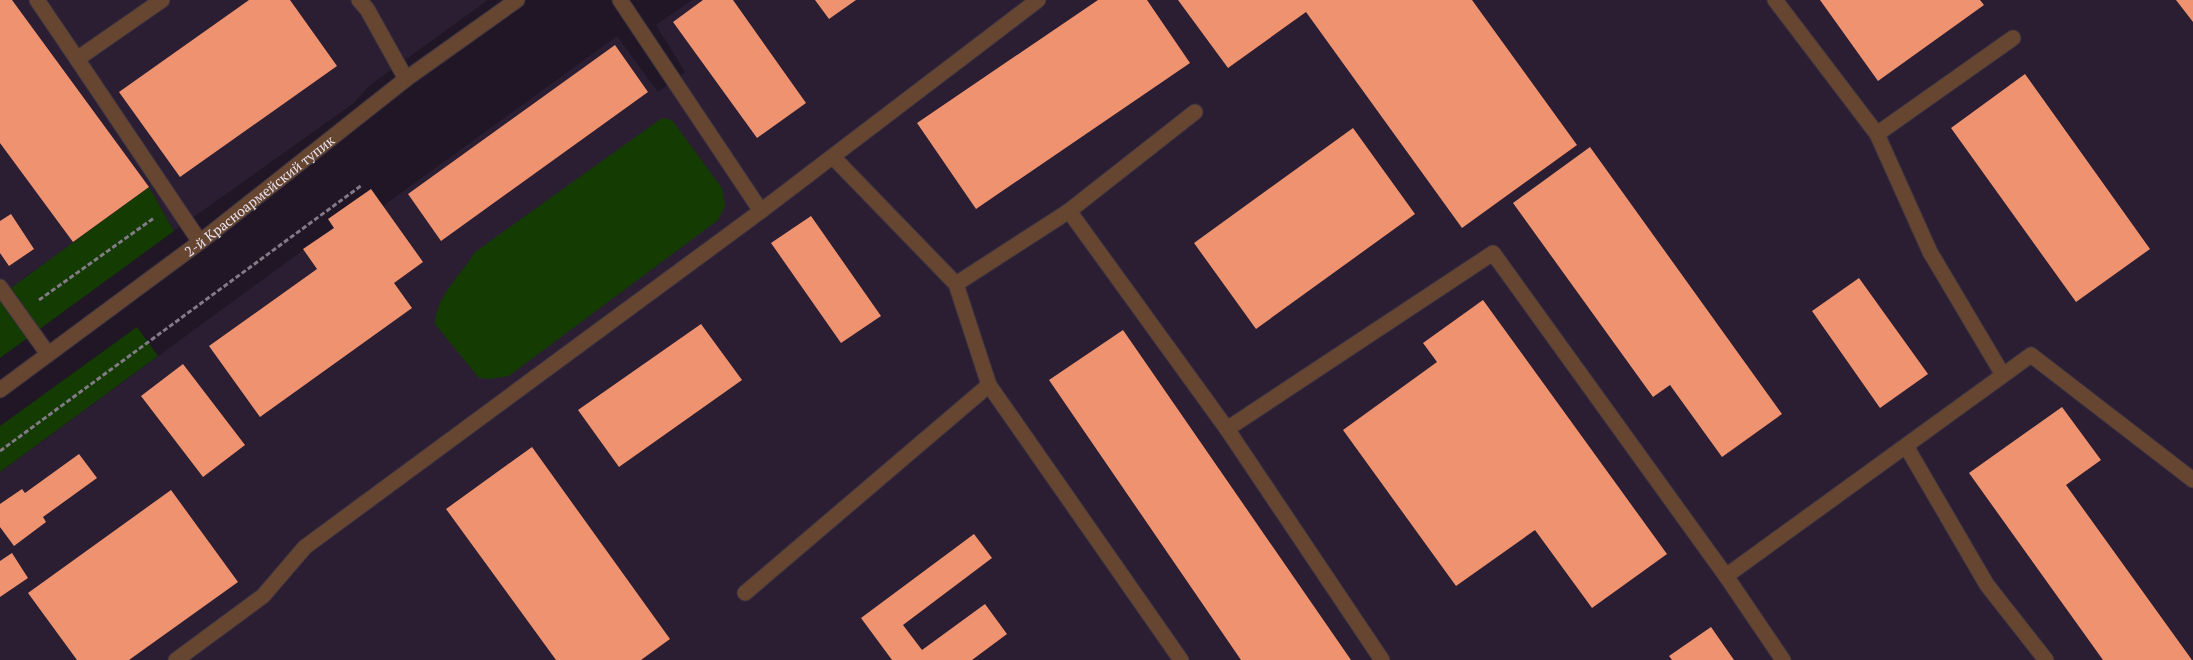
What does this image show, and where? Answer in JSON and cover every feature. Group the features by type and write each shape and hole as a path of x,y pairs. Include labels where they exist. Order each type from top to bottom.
{"street":[{"path":"37,0 200,242"},
{"path":"77,59 162,0"},
{"path":"359,0 367,9 406,79"},
{"name":"2-й Красноармейский тупик","path":"0,390 200,242 406,79 517,0"},
{"path":"620,0 761,211"},
{"path":"176,660 263,596 305,547 761,211 1038,0"},
{"path":"1775,0 1877,134 1930,252 2003,375"},
{"path":"1877,134 2013,38"},
{"path":"956,284 1069,211 1195,112"},
{"path":"833,157 956,284 989,385 1181,660"},
{"path":"1069,211 1228,429 1382,660"},
{"path":"1228,429 1493,253 1726,576 1783,660"},
{"path":"0,287 48,354"},
{"path":"1726,576 2031,355 2193,480"},
{"path":"745,593 989,385"},
{"path":"1906,446 1987,585 2046,660"}],"path":[{"path":"0,452 362,185"},
{"path":"20,314 174,204"}],"shaded area":[{"path":"0,0 488,0 369,86 354,103 174,231 149,187 0,296"},
{"path":"692,0 2193,0 2193,660 0,660 0,472 333,228 328,219 371,189 383,206 617,36 658,92 685,72 656,25"}],"green space":[{"path":"662,118 672,120 722,188 725,206 718,220 509,376 490,379 479,378 435,324 436,314 450,286 475,252"},
{"path":"149,187 174,231 0,358 0,296"},
{"path":"137,327 158,356 0,472 0,426"}],"building":[{"path":"0,0 12,0 149,187 73,242 0,143"},
{"path":"249,0 290,0 337,66 180,177 119,92"},
{"path":"703,0 733,0 806,103 757,138 673,22"},
{"path":"815,0 856,0 829,19"},
{"path":"1098,0 1147,0 1190,63 976,209 917,123"},
{"path":"1178,0 1472,0 1577,145 1462,228 1306,12 1228,68"},
{"path":"1820,0 1980,0 1984,5 1878,81"},
{"path":"2176,0 2193,0 2193,22"},
{"path":"615,45 648,92 441,241 408,194"},
{"path":"2025,74 2150,249 2076,302 1951,128"},
{"path":"1353,128 1415,214 1256,329 1194,243"},
{"path":"1590,147 1782,414 1722,457 1670,385 1653,397 1513,203"},
{"path":"371,189 423,262 394,283 412,308 260,417 209,346 317,269 303,249 334,228 328,219"},
{"path":"11,214 34,249 9,266 0,253 0,221"},
{"path":"811,216 881,316 841,343 771,243"},
{"path":"1859,278 1928,374 1880,408 1812,311"},
{"path":"1483,300 1667,554 1592,608 1535,530 1456,586 1343,430 1437,362 1423,343"},
{"path":"701,324 742,380 619,467 578,410"},
{"path":"1123,330 1351,660 1241,660 1049,380"},
{"path":"183,364 245,445 203,477 141,396"},
{"path":"2062,407 2101,460 2066,485 2192,660 2103,660 1969,473"},
{"path":"532,447 670,639 641,660 556,660 446,509"},
{"path":"79,454 97,478 43,517 46,522 14,546 0,527 0,504 22,489 25,493"},
{"path":"171,490 238,582 129,660 77,660 28,593"},
{"path":"974,534 992,558 903,625 922,650 985,604 1007,634 972,660 892,660 861,618"},
{"path":"12,553 28,578 0,597 0,561"},
{"path":"1711,627 1734,660 1672,660 1669,656"}]}
